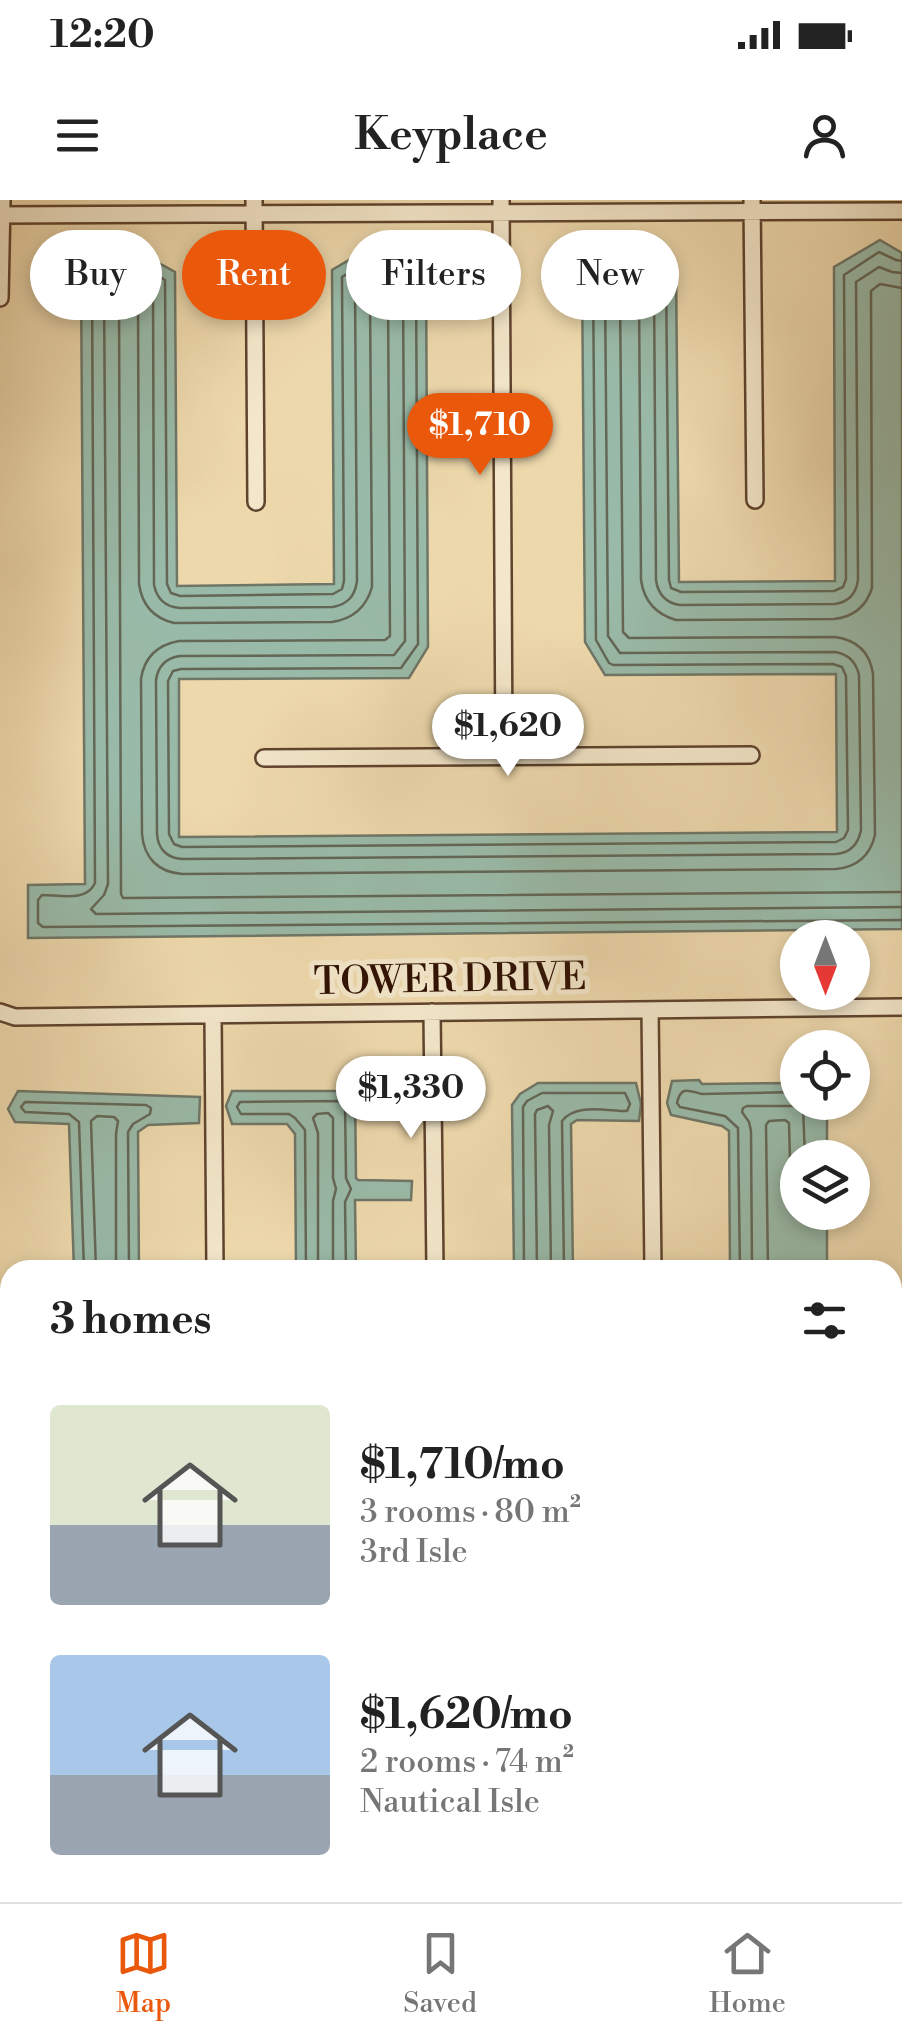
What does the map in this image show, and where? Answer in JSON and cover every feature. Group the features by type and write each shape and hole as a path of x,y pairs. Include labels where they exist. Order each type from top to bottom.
{"street":[{"path":"0,298 2,200"},
{"path":"1,215 254,208 752,206 902,210"},
{"path":"752,206 755,500"},
{"path":"501,207 504,756"},
{"path":"254,208 256,502"},
{"path":"264,758 751,755"},
{"name":"TOWER DRIVE","path":"0,1012 15,1017 902,1008"},
{"path":"650,1010 653,1260"},
{"path":"432,1012 434,1260"},
{"path":"213,1015 215,1260"}],"water":[{"path":"880,240 902,253 902,929 870,929 870,920 780,920 780,930 28,938 28,885 85,884 81,320 162,320 162,265 175,272 177,586 334,584 332,270 346,262 346,320 426,320 428,647 409,678 179,679 179,837 837,832 836,674 605,675 585,642 582,320 676,320 679,582 835,581 834,267"},
{"path":"672,1081 780,1083 780,1120 827,1120 827,1140 780,1140 780,1230 827,1230 827,1260 730,1260 729,1131 671,1115 667,1103"},
{"path":"538,1083 636,1083 641,1104 639,1121 577,1120 571,1124 573,1260 514,1260 512,1105 520,1094"},
{"path":"18,1091 200,1097 199,1123 148,1125 138,1132 139,1260 74,1260 69,1124 15,1122 8,1109"},
{"path":"232,1091 355,1091 356,1178 412,1181 411,1200 355,1200 356,1260 296,1260 295,1134 287,1124 232,1124 226,1106"}]}
